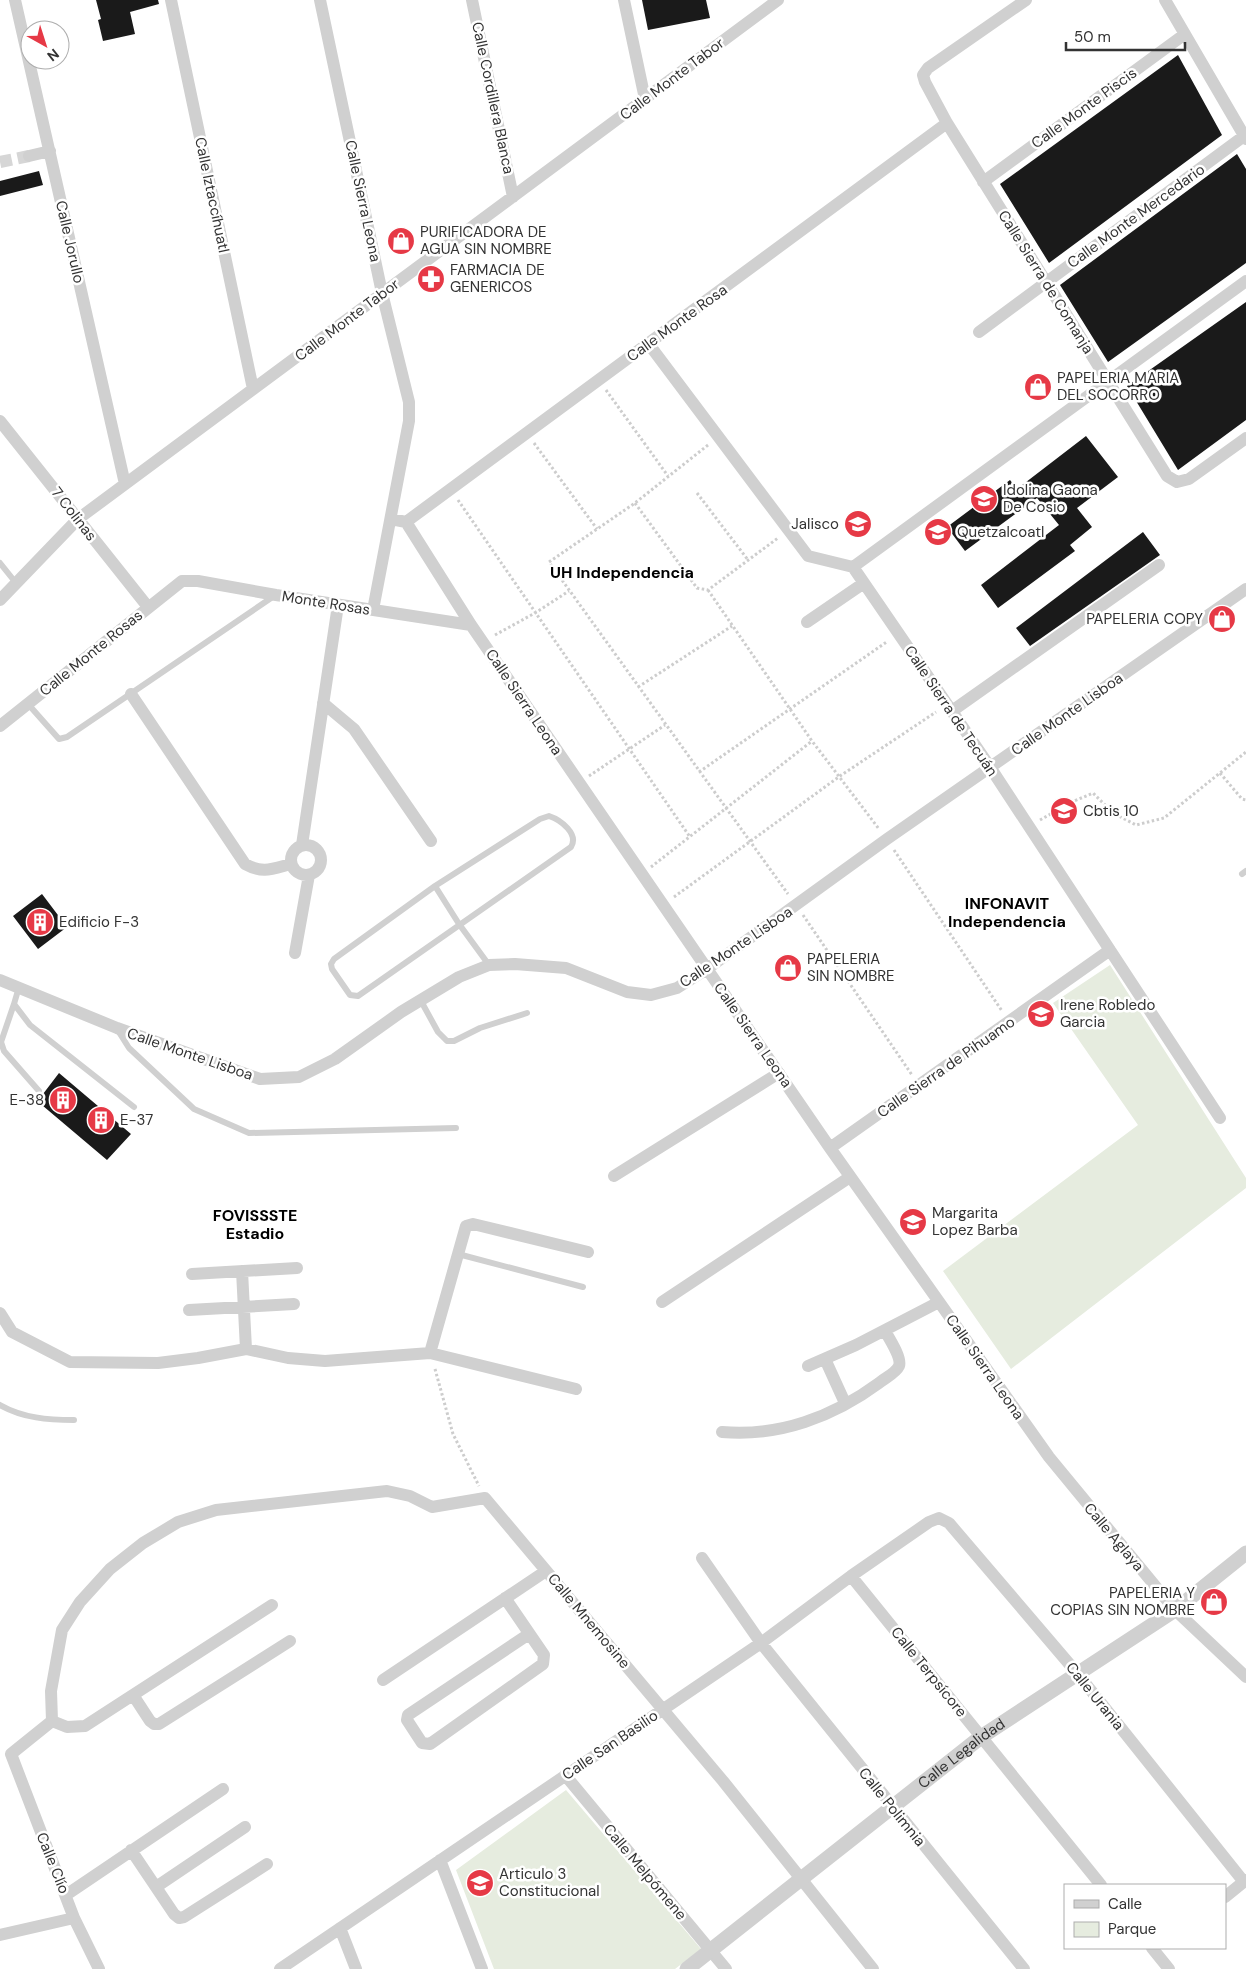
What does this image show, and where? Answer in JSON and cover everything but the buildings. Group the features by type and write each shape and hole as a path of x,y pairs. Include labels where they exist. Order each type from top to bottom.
{"street":[{"name":"Calle Jorullo","path":"15,0 125,484"},
{"name":"Calle Iztaccíhuatl","path":"171,0 253,389"},
{"name":"Calle Sierra Leona","path":"320,0 382,293 409,402 409,421 373,610"},
{"name":"Calle Cordillera Blanca","path":"472,0 513,197"},
{"path":"624,0 645,99"},
{"name":"Calle Sierra de Comanja","path":"1026,0 928,68 923,75 925,82 946,122 1167,476 1177,482 1189,479 1246,438"},
{"path":"1166,0 1245,138"},
{"name":"Calle Monte Tabor","path":"0,600 78,519 775,1"},
{"name":"Calle Monte Piscis","path":"983,182 1185,34"},
{"name":"Calle Monte Rosa","path":"406,522 946,122"},
{"name":"Calle Monte Mercedario","path":"979,332 1245,138"},
{"path":"29,156 50,152"},
{"path":"648,344 808,556 853,567 1246,281"},
{"name":"7 Colinas","path":"0,421 148,608"},
{"path":"391,519 406,522"},
{"name":"Calle Sierra Leona","path":"406,522 471,625 778,1073 1049,1457"},
{"path":"949,708 1159,565"},
{"name":"Calle Sierra de Tecuán","path":"853,567 990,768 1220,1118"},
{"name":"Calle Monte Rosas","path":"0,726 182,581"},
{"name":"Monte Rosas","path":"182,581 198,581 471,625"},
{"path":"807,622 864,583"},
{"name":"Calle Monte Lisboa","path":"0,980 117,1028 260,1079 299,1077 335,1059 421,1000 459,978 489,965 515,964 566,968 627,992 651,995 677,988 707,969 887,840 1246,589"},
{"path":"302,845 338,605"},
{"path":"131,694 245,864 255,869 266,871 291,864"},
{"path":"323,704 354,729 431,841"},
{"path":"295,953 309,875 319,868 321,862 320,856 314,847 302,845 292,852 291,864 298,873 309,875"},
{"name":"Calle Sierra de Pihuamo","path":"830,1148 1110,950"},
{"path":"614,1176 778,1073"},
{"path":"662,1302 850,1177"},
{"path":"430,1353 466,1226 473,1224 588,1252"},
{"path":"192,1274 297,1268"},
{"path":"242,1271 246,1349"},
{"path":"808,1366 885,1331 939,1302"},
{"path":"189,1310 294,1304"},
{"path":"0,1313 12,1332 70,1362 158,1363 246,1349 288,1358 325,1361 430,1353 576,1389"},
{"path":"722,1432 750,1434 785,1429 817,1418 871,1389 900,1365 900,1360 885,1331"},
{"path":"825,1359 845,1404"},
{"name":"Calle Aglaya","path":"1049,1457 1175,1610 1246,1677"},
{"path":"272,1605 80,1728 67,1728 52,1721 51,1691 62,1630 80,1602 110,1569 143,1543 178,1522 216,1510 387,1491 410,1496 432,1507 485,1498"},
{"name":"Calle Mnemosine","path":"485,1498 723,1781 873,1969"},
{"name":"Calle San Basilio","path":"280,1969 761,1643 851,1576 929,1522 939,1518"},
{"name":"Calle Urania","path":"939,1518 949,1523 1077,1673 1245,1881"},
{"name":"Calle Legalidad","path":"687,1969 981,1737 1175,1610 1246,1553"},
{"name":"Calle Polimnia","path":"702,1558 761,1643 892,1808 1024,1969"},
{"path":"383,1680 546,1570"},
{"name":"Calle Terpsícore","path":"851,1576 1100,1884"},
{"path":"505,1598 544,1655 543,1664 430,1744 422,1743 407,1720 408,1715 529,1634"},
{"path":"133,1695 150,1721 154,1724 159,1724 290,1641"},
{"name":"Calle Clío","path":"52,1721 11,1754 74,1918 99,1969"},
{"name":"Calle Melpómene","path":"565,1775 726,1969"},
{"path":"66,1895 223,1789"},
{"path":"156,1887 245,1827"},
{"path":"131,1850 174,1914 179,1918 184,1917 267,1864"},
{"path":"440,1860 482,1969"},
{"path":"1226,1896 1245,1881"},
{"path":"0,1935 74,1918"},
{"path":"340,1928 356,1969"},
{"path":"1157,1950 1169,1969"}],"lane":[{"path":"0,564 16,583"},
{"path":"28,704 59,739 67,737 276,595"},
{"path":"549,816 556,818 565,824 573,838 574,842 571,847 358,996 350,995 332,969 331,964 334,959 435,886 540,819 549,816"},
{"path":"435,886 459,924 489,965"},
{"path":"19,987 1,1042 4,1052 40,1091"},
{"path":"421,1000 438,1032 448,1042 480,1028 527,1013"},
{"path":"14,1004 30,1025 134,1107"},
{"path":"117,1028 128,1048 194,1109 249,1132 456,1128"},
{"path":"458,1254 583,1287"},
{"path":"0,1405 21,1414 38,1418 74,1420"}],"path":[{"path":"599,380 668,476"},
{"path":"527,433 597,530"},
{"path":"718,437 635,503 549,562 796,906 919,1086"},
{"path":"450,489 690,837"},
{"path":"697,493 748,560"},
{"path":"635,503 697,588 708,590 812,742 840,776 887,840 1010,1022"},
{"path":"708,590 788,531"},
{"path":"483,642 536,613 569,591"},
{"path":"638,687 732,626"},
{"path":"699,772 899,634"},
{"path":"663,905 840,776 949,708"},
{"path":"579,782 665,724"},
{"path":"642,874 812,742"},
{"path":"1028,826 1093,793 1112,813 1136,825 1164,818 1246,752"},
{"path":"1220,773 1242,799 1246,800"},
{"path":"430,1353 453,1434 485,1498"}],"green space":[{"path":"1110,965 1246,1178 1246,1188 1011,1369 943,1271 1138,1125 1053,1003"},
{"path":"566,1790 701,1949 675,1969 494,1969 456,1870"}],"tunnel":[{"path":"0,162 29,156"}],"place":[{"name":"PURIFICADORA DE AGUA SIN NOMBRE","path":"401,241"},
{"name":"FARMACIA DE GENERICOS","path":"431,279"},
{"name":"PAPELERIA MARIA DEL SOCORRO","path":"1038,387"},
{"name":"Idolina Gaona De Cosio","path":"984,499"},
{"name":"Jalisco","path":"858,524"},
{"name":"Quetzalcoatl","path":"938,532"},
{"name":"PAPELERIA COPY","path":"1222,619"},
{"name":"Cbtis 10","path":"1064,811"},
{"name":"Edificio F-3","path":"40,922"},
{"name":"PAPELERIA SIN NOMBRE","path":"788,968"},
{"name":"Irene Robledo Garcia","path":"1041,1014"},
{"name":"E-38","path":"63,1100"},
{"name":"E-37","path":"101,1120"},
{"name":"Margarita Lopez Barba","path":"913,1222"},
{"name":"PAPELERIA Y COPIAS SIN NOMBRE","path":"1214,1602"},
{"name":"Articulo 3 Constitucional","path":"480,1883"}],"district":[{"name":"UH Independencia","path":"622,572"},
{"name":"INFONAVIT Independencia","path":"1007,912"},
{"name":"FOVISSSTE Estadio","path":"255,1224"}]}
